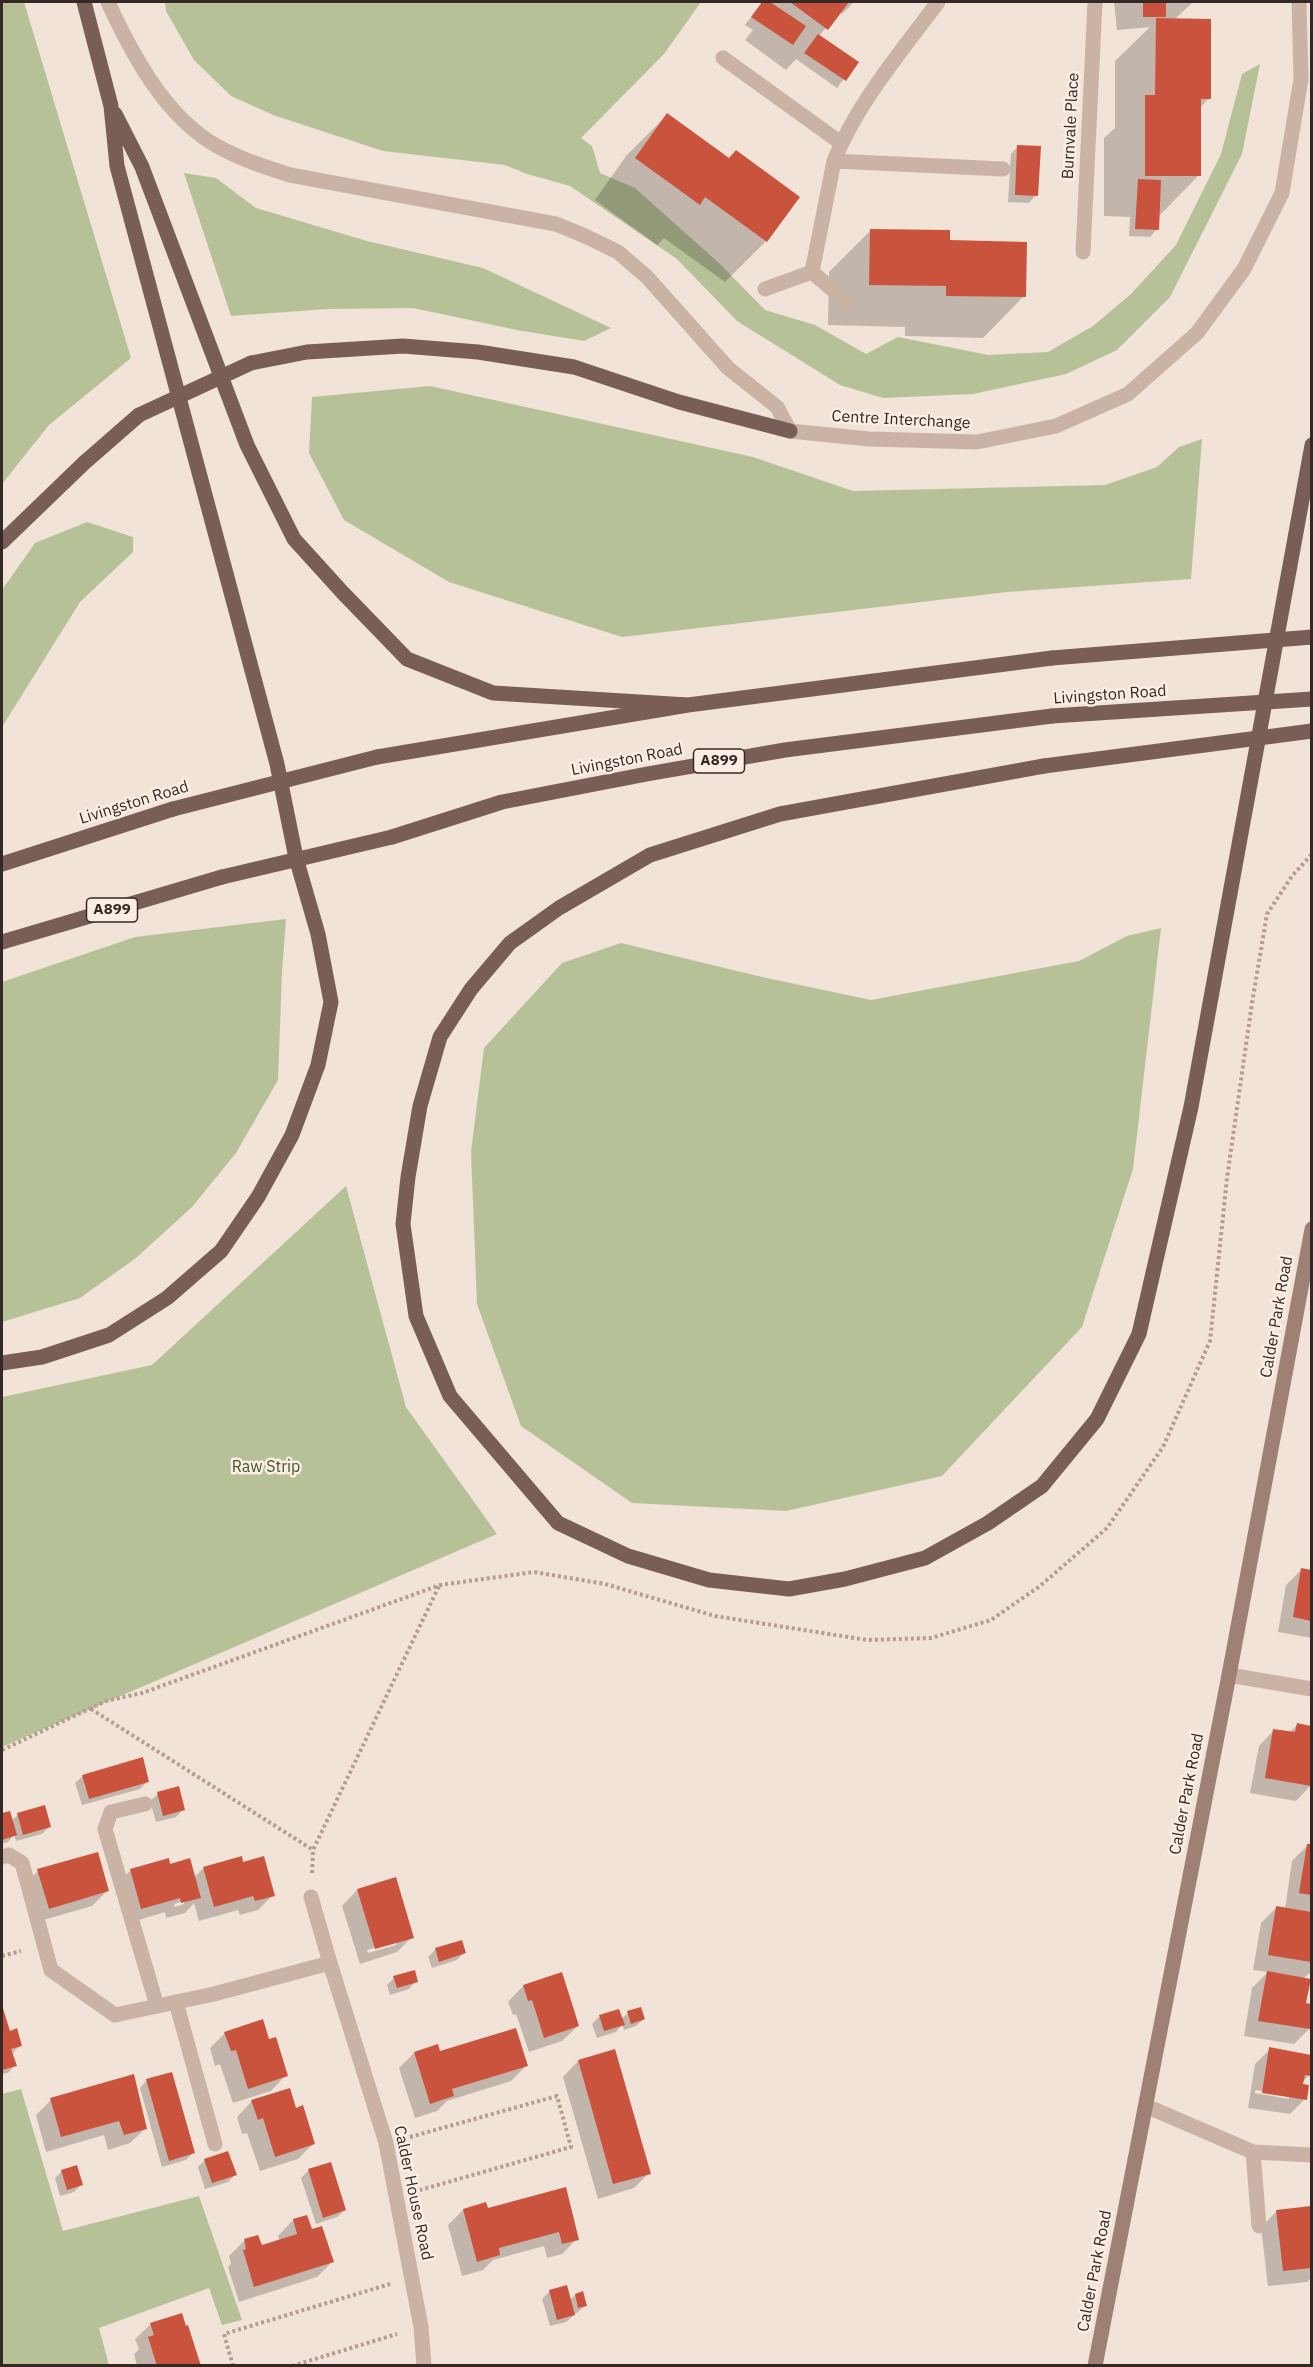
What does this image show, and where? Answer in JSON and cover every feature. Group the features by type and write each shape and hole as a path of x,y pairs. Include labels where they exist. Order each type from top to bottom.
{"main road":[{"path":"2,1363 42,1357 110,1335 167,1298 221,1251 258,1197 292,1135 318,1065 331,1002 318,934 296,858 277,764 117,166 111,106 84,2"},
{"path":"111,106 142,167 247,445 294,539 351,602 407,659 493,693 688,705"},
{"path":"2,542 84,463 139,415 251,363 307,352 403,346 478,351 574,367 679,402 790,431"},
{"path":"1311,445 1191,1107 1139,1334 1097,1419 1042,1486 988,1523 926,1558 845,1579 789,1589 709,1580 628,1556 558,1523 450,1396 416,1316 403,1224 420,1106 440,1037 471,988 510,943 560,908 650,855 780,814 1044,766 1311,731"},
{"name":"Livingston Road","path":"2,864 173,809 377,757 688,705 1052,658 1311,638"},
{"name":"Livingston Road","path":"2,942 222,877 392,837 502,802 646,774 785,750 1052,716 1311,699"},
{"name":"Calder Park Road","path":"1095,2366 1229,1675 1311,1229"}],"street":[{"path":"108,2 130,49 155,87 185,123 216,146 250,162 290,175 556,225 618,252 647,277 728,368 777,406 790,431"},
{"path":"812,272 834,161 841,144 871,94 938,2"},
{"name":"Burnvale Place","path":"1083,252 1095,2"},
{"name":"Centre Interchange","path":"790,431 869,439 977,442 1056,426 1128,394 1197,333 1244,269 1282,194 1301,79 1299,2"},
{"path":"723,58 841,144"},
{"path":"834,161 1002,169"},
{"path":"765,289 812,272"},
{"path":"812,272 848,302"},
{"path":"1229,1675 1311,1689"},
{"path":"145,1804 111,1812 105,1829 157,2006"},
{"path":"2,1857 9,1855 22,1863 51,1970 115,2015 330,1963"},
{"name":"Calder House Road","path":"311,1897 386,2143 421,2327 424,2366"},
{"path":"176,2002 215,2144"},
{"path":"1146,2106 1253,2152 1311,2155"},
{"path":"1253,2152 1259,2226"}],"path":[{"path":"2,1750 106,1701 142,1693 440,1585 534,1572 605,1584 716,1616 867,1640 931,1638 991,1620 1040,1586 1107,1528 1163,1447 1210,1341 1227,1178 1267,914 1292,876 1311,854"},
{"path":"311,1897 313,1851 440,1585"},
{"path":"90,1709 313,1851"},
{"path":"386,2143 558,2096 571,2147 396,2196"},
{"path":"233,2366 224,2334 412,2278"},
{"path":"292,2366 421,2327"}],"green space":[{"path":"2,2 24,2 131,358 49,425 2,484"},
{"path":"165,2 701,2 664,54 581,138 592,146 600,173 635,188 719,263 765,310 815,325 866,354 898,337 988,355 1048,352 1093,326 1131,294 1176,245 1221,154 1242,74 1260,64 1242,154 1170,297 1117,350 1066,374 973,394 883,398 840,385 737,321 677,259 570,186 527,174 505,165 383,151 273,115 231,96 194,60 166,11"},
{"path":"184,173 216,178 256,208 367,241 483,268 611,328 584,341 517,330 413,308 328,309 231,316"},
{"path":"430,386 753,457 853,491 1105,485 1157,467 1179,447 1202,439 1191,579 1007,592 622,637 449,582 344,520 309,453 312,397"},
{"path":"87,522 133,537 133,552 80,602 2,727 2,590 35,543"},
{"path":"286,919 278,1080 236,1153 192,1207 136,1258 80,1298 2,1322 2,982 135,937"},
{"path":"1161,928 1133,1169 1082,1327 942,1476 786,1511 632,1503 521,1426 477,1304 471,1152 484,1048 562,963 621,943 762,977 871,1000 1079,961 1127,936"},
{"name":"Raw Strip","path":"346,1186 406,1407 497,1534 2,1747 2,1397 152,1365"},
{"path":"21,2089 63,2231 199,2196 242,2320 222,2325 209,2288 99,2328 109,2365 2,2365 2,2094"}],"building":[{"path":"762,2 770,2 806,26 793,45 751,17"},
{"path":"790,2 849,2 828,30"},
{"path":"1143,2 1166,2 1166,17 1143,17"},
{"path":"1156,18 1211,19 1211,99 1201,99 1201,176 1145,176 1145,95 1155,95"},
{"path":"818,34 859,62 846,81 804,53"},
{"path":"667,113 729,158 736,150 800,197 767,242 705,197 700,205 635,158"},
{"path":"1017,145 1041,146 1038,196 1015,195"},
{"path":"1138,179 1161,180 1159,230 1135,229"},
{"path":"870,229 950,230 950,240 1027,242 1026,297 946,296 946,286 869,285"},
{"path":"1301,1568 1311,1570 1311,1621 1293,1617"},
{"path":"1297,1723 1311,1726 1311,1786 1265,1778 1273,1729 1295,1732"},
{"path":"143,1757 149,1782 89,1799 82,1775"},
{"path":"179,1786 185,1810 163,1816 157,1792"},
{"path":"45,1805 51,1827 23,1835 17,1813"},
{"path":"10,1811 17,1835 2,1840 2,1813"},
{"path":"1307,1844 1311,1844 1311,1895 1299,1893"},
{"path":"98,1852 109,1891 49,1909 37,1869"},
{"path":"242,1856 243,1862 264,1856 275,1896 255,1901 253,1896 214,1907 203,1867"},
{"path":"169,1858 170,1864 190,1858 201,1898 181,1903 180,1898 141,1909 130,1869"},
{"path":"396,1877 414,1938 375,1949 357,1889"},
{"path":"1276,1906 1311,1912 1311,1962 1268,1955"},
{"path":"462,1940 466,1953 439,1962 435,1948"},
{"path":"415,1970 418,1982 397,1988 393,1976"},
{"path":"1267,1971 1311,1979 1306,2003 1311,2004 1310,2029 1258,2021"},
{"path":"562,1972 579,2026 544,2038 532,2000 528,2001 523,1985"},
{"path":"2,2005 10,2031 17,2028 22,2046 11,2049 17,2066 2,2070"},
{"path":"641,2007 645,2019 631,2024 627,2011"},
{"path":"619,2009 625,2025 604,2031 599,2015"},
{"path":"263,2019 269,2039 276,2037 288,2076 248,2089 236,2050 231,2051 224,2032"},
{"path":"516,2028 528,2066 452,2089 454,2096 430,2104 414,2052 438,2044 440,2051"},
{"path":"1269,2047 1311,2055 1311,2076 1305,2075 1303,2084 1309,2085 1307,2100 1262,2093"},
{"path":"615,2049 651,2174 613,2184 578,2060"},
{"path":"172,2072 195,2153 169,2161 146,2079"},
{"path":"134,2074 147,2129 124,2135 119,2121 61,2137 50,2098"},
{"path":"290,2088 296,2108 303,2105 315,2144 275,2157 263,2118 258,2120 251,2100"},
{"path":"228,2151 237,2175 212,2183 204,2159"},
{"path":"331,2162 346,2210 323,2218 308,2169"},
{"path":"77,2165 83,2185 67,2190 61,2170"},
{"path":"566,2187 579,2240 562,2244 559,2232 499,2248 500,2255 477,2262 463,2209 486,2202 488,2208"},
{"path":"1311,2206 1311,2268 1283,2271 1276,2210"},
{"path":"307,2215 312,2229 322,2226 334,2262 254,2287 243,2250 246,2249 244,2239 258,2235 262,2245 297,2234 293,2219"},
{"path":"567,2285 575,2315 557,2320 549,2290"},
{"path":"583,2291 587,2306 578,2308 575,2294"},
{"path":"182,2313 201,2366 157,2366 148,2337 154,2335 150,2323"}]}
